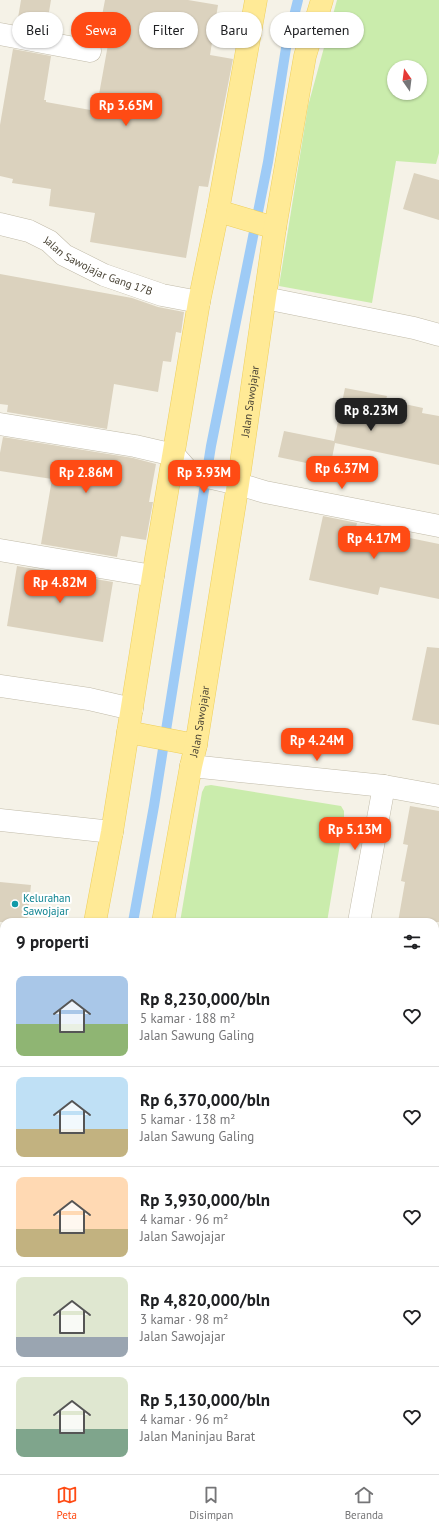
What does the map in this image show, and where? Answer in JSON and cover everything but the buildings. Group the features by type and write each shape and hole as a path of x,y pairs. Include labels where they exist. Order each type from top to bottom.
{"main road":[{"path":"96,918 112,832 139,734 132,709 153,576 199,302 218,211 256,0"},
{"name":"Jalan Sawojajar","path":"164,918 190,766 196,745 232,483 265,298 269,226 305,56 322,0"},
{"path":"218,211 269,226"},
{"path":"139,734 196,745"}],"street":[{"path":"0,34 90,51"},
{"name":"Jalan Sawojajar Gang 17B","path":"0,224 29,231 50,241 64,255 104,275 162,295 199,302"},
{"path":"265,298 439,334"},
{"path":"0,424 135,446 174,455 190,473 265,492 439,526"},
{"path":"0,550 153,576"},
{"path":"0,686 89,700 132,709"},
{"path":"190,766 384,786 439,796"},
{"path":"360,918 384,786"},
{"path":"0,820 112,832"}],"green space":[{"path":"337,0 439,0 439,153 436,164 396,161 372,303 279,286 308,106 324,48 364,48 364,12 334,12"},
{"path":"211,785 341,806 344,811 344,820 328,918 181,918 202,792 205,786"}],"waterway":[{"path":"134,918 154,806 211,446 268,162 286,48 298,0"}],"place":[{"name":"Kelurahan Sawojajar","path":"15,904"}]}
